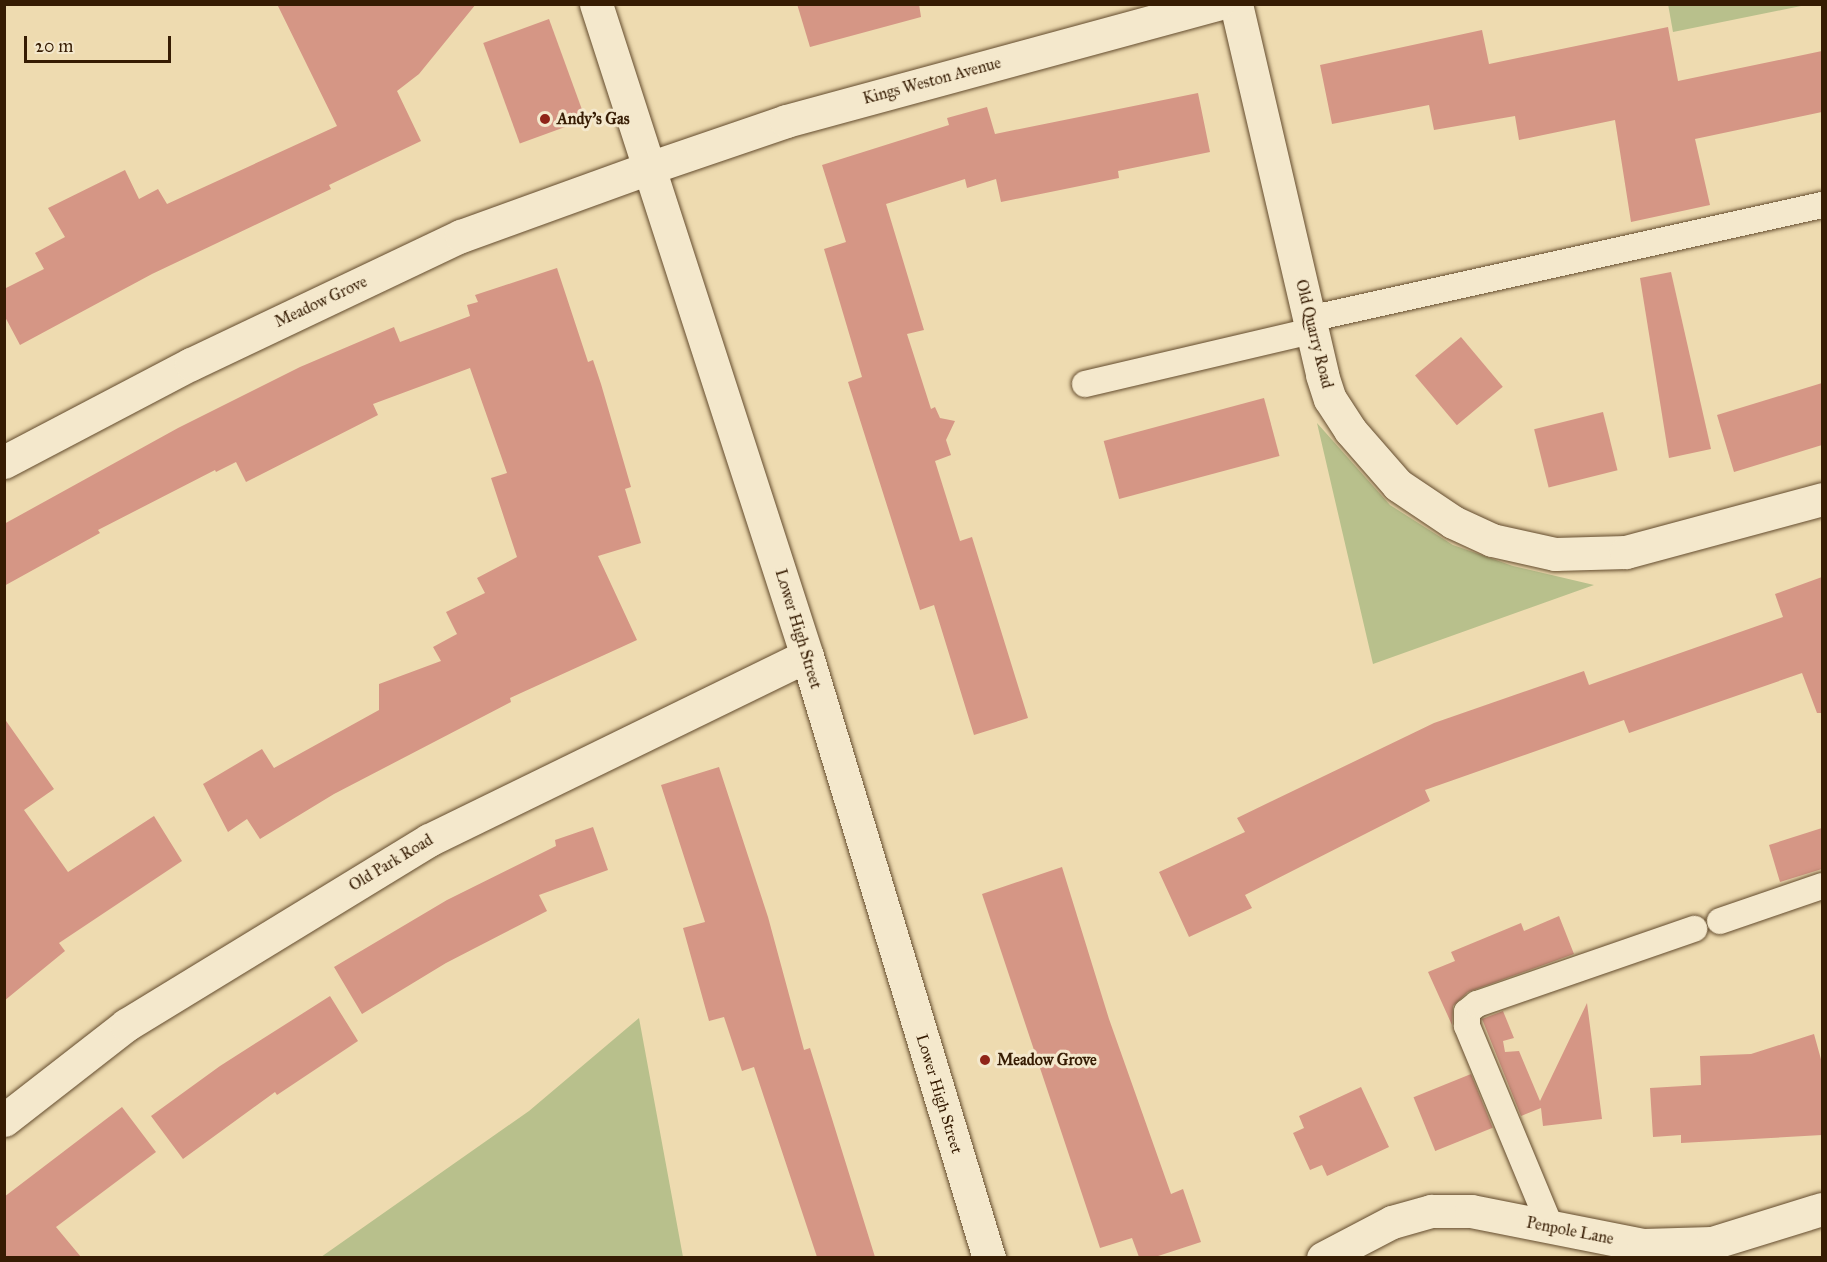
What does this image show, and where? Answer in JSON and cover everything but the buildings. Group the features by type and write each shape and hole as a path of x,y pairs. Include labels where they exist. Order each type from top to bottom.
{"street":[{"name":"Lower High Street","path":"596,4 807,656 989,1257"},
{"name":"Kings Weston Avenue","path":"649,168 797,118 1217,4"},
{"name":"Old Quarry Road","path":"1236,4 1310,325 1330,399 1377,462 1424,505 1492,540 1556,555 1626,552 1822,499"},
{"name":"Meadow Grove","path":"4,462 191,364 461,236 649,168"},
{"name":"Old Park Road","path":"4,1120 126,1025 429,840 807,656"},
{"name":"Penpole Lane","path":"1323,1257 1392,1222 1431,1211 1471,1211 1562,1239 1643,1245 1712,1243 1822,1209"}],"lane":[{"path":"1085,384 1310,325 1822,205"},
{"path":"1720,921 1822,886"},
{"path":"1562,1239 1467,1026 1467,1012 1477,1004 1694,929"}],"green space":[{"path":"1668,4 1806,4 1806,5 1673,32"},
{"path":"1317,423 1390,505 1453,545 1513,566 1594,585 1373,664"},
{"path":"639,1018 683,1257 321,1257 529,1111"}],"place":[{"name":"Andy's Gas","path":"545,119"},
{"name":"Meadow Grove","path":"985,1060"}]}
